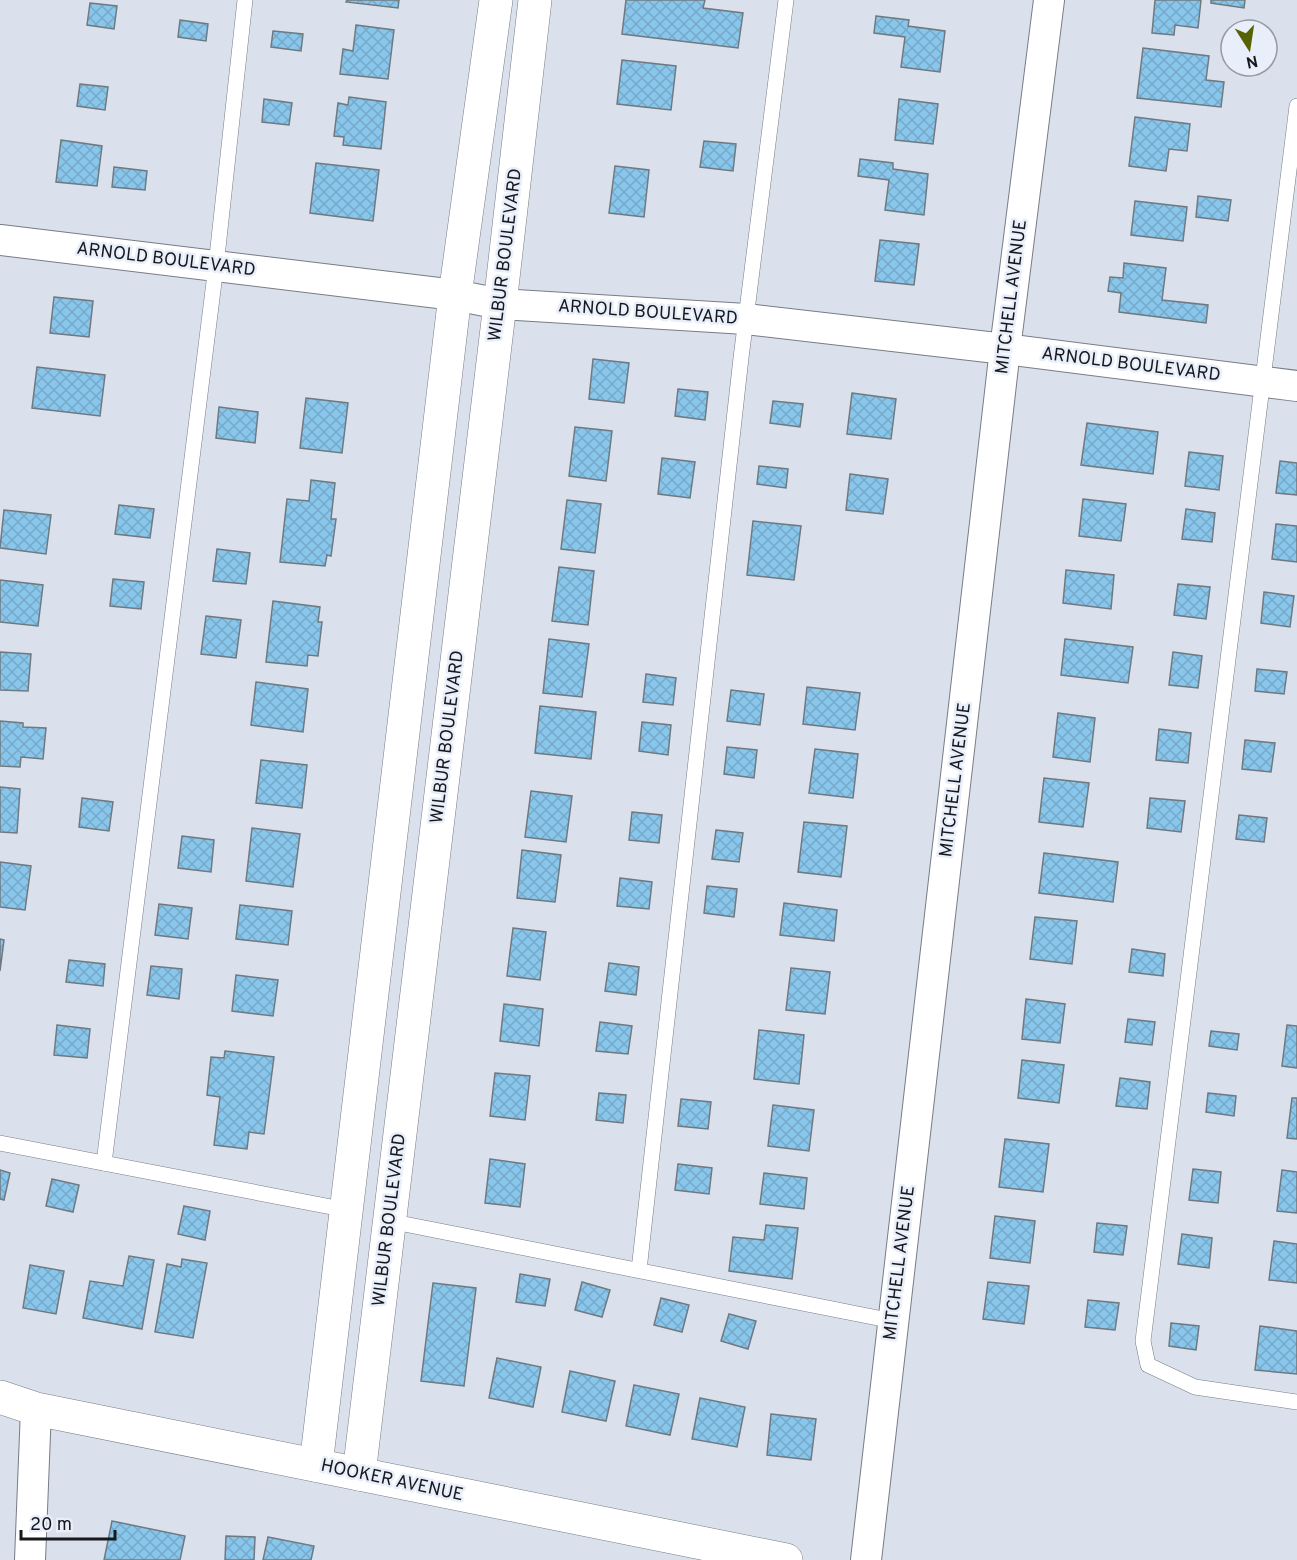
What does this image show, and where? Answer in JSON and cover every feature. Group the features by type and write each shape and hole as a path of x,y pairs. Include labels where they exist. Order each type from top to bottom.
{"street":[{"path":"316,1465 455,295 496,0"},
{"name":"WILBUR BOULEVARD","path":"359,1474 535,0"},
{"name":"MITCHELL AVENUE","path":"866,1560 1005,349 1049,0"},
{"name":"ARNOLD BOULEVARD","path":"0,240 455,295 500,304 746,319 1297,386"},
{"name":"HOOKER AVENUE","path":"0,1397 36,1409 786,1560"},
{"path":"30,1560 36,1409"}],"lane":[{"path":"104,1163 216,266 245,0"},
{"path":"639,1270 746,319 786,0"},
{"path":"1297,106 1143,1341 1148,1365 1195,1387 1297,1402"},
{"path":"0,1143 347,1210"},
{"path":"389,1221 893,1322"}],"building":[{"path":"347,0 399,0 398,8 346,2"},
{"path":"626,0 705,0 703,8 743,13 738,48 622,34"},
{"path":"1155,0 1201,0 1198,28 1175,25 1174,35 1152,33"},
{"path":"1211,0 1245,0 1244,8 1211,3"},
{"path":"90,3 117,6 114,29 87,25"},
{"path":"876,16 909,20 908,26 945,31 940,72 901,67 905,37 874,33"},
{"path":"180,20 208,24 206,41 178,37"},
{"path":"356,25 394,30 388,79 340,74 343,49 353,51"},
{"path":"273,31 303,34 301,51 271,47"},
{"path":"1143,48 1209,56 1206,80 1224,82 1221,107 1137,98"},
{"path":"622,60 676,66 671,110 617,104"},
{"path":"80,84 108,87 105,110 77,106"},
{"path":"349,97 386,102 381,149 343,145 344,137 334,136 338,103 348,105"},
{"path":"264,99 292,103 289,125 262,122"},
{"path":"899,99 938,104 933,144 895,140"},
{"path":"1135,117 1190,124 1187,151 1169,149 1166,171 1129,166"},
{"path":"61,140 102,146 97,186 56,182"},
{"path":"704,141 736,144 733,171 700,167"},
{"path":"860,159 893,163 893,169 928,174 924,215 885,210 889,180 858,176"},
{"path":"316,163 379,170 373,221 310,213"},
{"path":"615,166 649,170 644,217 609,213"},
{"path":"114,167 147,171 145,190 112,187"},
{"path":"1198,196 1231,200 1228,221 1196,217"},
{"path":"1135,201 1187,207 1183,241 1131,235"},
{"path":"880,240 919,244 914,285 875,281"},
{"path":"1124,263 1166,268 1162,300 1208,305 1206,323 1119,312 1121,293 1108,291 1110,277 1123,278"},
{"path":"54,297 93,301 89,337 50,333"},
{"path":"593,359 629,363 624,403 589,399"},
{"path":"37,367 105,375 100,416 32,408"},
{"path":"678,389 708,392 705,420 675,416"},
{"path":"852,393 896,399 891,439 847,434"},
{"path":"306,398 348,403 342,453 300,448"},
{"path":"773,401 803,404 800,427 770,423"},
{"path":"219,407 258,412 255,443 216,438"},
{"path":"1087,423 1158,432 1153,474 1081,465"},
{"path":"575,427 612,431 606,481 569,476"},
{"path":"1189,452 1223,456 1219,490 1185,486"},
{"path":"662,458 695,462 690,498 658,494"},
{"path":"1280,461 1297,463 1297,495 1276,493"},
{"path":"759,466 788,469 786,488 757,484"},
{"path":"850,474 888,479 883,514 846,510"},
{"path":"311,480 335,483 331,519 336,519 331,556 327,555 325,566 280,562 287,499 309,501"},
{"path":"1083,499 1126,504 1121,541 1079,536"},
{"path":"567,500 601,504 595,553 561,549"},
{"path":"119,505 154,509 150,538 115,534"},
{"path":"1186,509 1215,513 1212,542 1182,539"},
{"path":"4,510 51,515 46,554 0,548"},
{"path":"753,521 801,526 794,580 747,575"},
{"path":"1276,524 1297,526 1297,562 1272,559"},
{"path":"217,549 250,553 246,584 213,581"},
{"path":"559,567 594,571 588,625 552,621"},
{"path":"1066,570 1114,575 1111,609 1063,603"},
{"path":"113,579 144,582 141,609 110,606"},
{"path":"0,580 43,585 38,626 0,622"},
{"path":"1178,584 1210,587 1206,619 1174,615"},
{"path":"1264,592 1294,596 1290,627 1261,623"},
{"path":"273,601 320,607 318,622 322,622 318,656 308,655 307,666 266,662"},
{"path":"206,616 241,620 236,658 201,654"},
{"path":"549,639 589,644 582,697 543,693"},
{"path":"1065,639 1133,647 1128,683 1061,675"},
{"path":"0,652 31,654 28,691 0,690"},
{"path":"1173,652 1202,656 1198,688 1169,685"},
{"path":"1257,669 1287,672 1284,694 1255,691"},
{"path":"646,674 676,678 673,705 643,702"},
{"path":"256,682 308,689 303,732 251,725"},
{"path":"807,687 860,693 855,730 803,724"},
{"path":"731,690 764,694 760,725 727,721"},
{"path":"540,706 596,712 591,759 535,753"},
{"path":"1058,713 1095,718 1090,762 1053,757"},
{"path":"0,721 23,723 23,727 46,728 43,759 21,757 20,767 0,766"},
{"path":"642,722 671,725 668,755 639,751"},
{"path":"1159,729 1191,733 1188,763 1156,760"},
{"path":"1245,740 1275,743 1271,772 1242,769"},
{"path":"727,747 757,750 754,778 724,774"},
{"path":"815,749 858,754 853,798 809,793"},
{"path":"261,760 307,765 302,808 256,803"},
{"path":"1044,778 1089,783 1083,827 1039,822"},
{"path":"0,787 20,789 17,833 0,832"},
{"path":"531,791 572,796 566,842 525,837"},
{"path":"82,798 113,802 109,831 79,827"},
{"path":"1150,798 1185,801 1181,832 1147,828"},
{"path":"632,812 662,815 659,843 629,840"},
{"path":"1239,815 1267,818 1264,842 1236,839"},
{"path":"804,822 847,826 841,877 798,872"},
{"path":"252,828 300,834 293,887 246,881"},
{"path":"716,830 743,833 739,862 712,859"},
{"path":"182,836 214,840 211,872 178,868"},
{"path":"522,850 561,855 555,902 517,898"},
{"path":"1044,853 1118,862 1113,902 1039,893"},
{"path":"0,862 31,866 25,910 0,907"},
{"path":"620,878 652,882 649,909 617,906"},
{"path":"707,886 737,889 734,917 704,913"},
{"path":"784,903 837,910 834,941 780,935"},
{"path":"159,904 192,908 188,939 155,935"},
{"path":"240,905 292,911 288,945 236,939"},
{"path":"1035,917 1077,921 1072,964 1030,959"},
{"path":"513,928 546,932 540,980 507,976"},
{"path":"0,939 4,940 0,971"},
{"path":"1132,949 1165,954 1163,976 1129,972"},
{"path":"69,960 105,964 103,986 66,982"},
{"path":"609,963 639,967 636,995 605,991"},
{"path":"151,966 182,969 179,999 147,995"},
{"path":"791,968 830,972 825,1014 786,1010"},
{"path":"236,975 278,980 273,1016 232,1011"},
{"path":"1026,999 1065,1004 1060,1043 1022,1039"},
{"path":"504,1004 543,1009 539,1046 500,1041"},
{"path":"1128,1019 1155,1022 1152,1045 1125,1042"},
{"path":"600,1022 632,1026 628,1054 596,1051"},
{"path":"57,1025 90,1029 87,1058 54,1055"},
{"path":"1287,1025 1297,1026 1297,1068 1282,1066"},
{"path":"759,1030 804,1035 799,1084 754,1079"},
{"path":"1211,1031 1239,1034 1237,1050 1209,1046"},
{"path":"225,1051 274,1057 264,1134 249,1132 247,1149 214,1145 220,1097 207,1095 211,1057 224,1058"},
{"path":"1022,1060 1064,1065 1059,1103 1018,1098"},
{"path":"495,1073 530,1076 525,1120 490,1116"},
{"path":"1120,1078 1150,1082 1147,1109 1116,1106"},
{"path":"599,1093 626,1095 623,1123 596,1120"},
{"path":"1208,1093 1236,1096 1234,1116 1206,1112"},
{"path":"1292,1098 1297,1098 1297,1139 1287,1138"},
{"path":"681,1099 711,1102 708,1129 678,1126"},
{"path":"773,1105 814,1110 809,1151 768,1146"},
{"path":"1005,1139 1049,1144 1043,1192 999,1187"},
{"path":"490,1159 525,1164 520,1207 485,1203"},
{"path":"678,1164 712,1168 709,1194 675,1190"},
{"path":"1193,1169 1221,1172 1218,1203 1189,1200"},
{"path":"0,1170 10,1173 4,1200 0,1199"},
{"path":"1282,1170 1297,1172 1297,1213 1277,1211"},
{"path":"764,1173 807,1178 804,1209 760,1204"},
{"path":"52,1179 79,1185 73,1212 46,1206"},
{"path":"184,1206 210,1211 205,1240 178,1234"},
{"path":"995,1216 1035,1221 1030,1263 990,1258"},
{"path":"1097,1223 1127,1226 1123,1255 1094,1252"},
{"path":"766,1225 798,1228 792,1279 729,1271 733,1237 764,1240"},
{"path":"1182,1234 1212,1238 1209,1268 1178,1264"},
{"path":"1274,1241 1297,1244 1297,1283 1269,1280"},
{"path":"129,1256 154,1260 142,1329 83,1318 90,1281 123,1286"},
{"path":"182,1259 207,1263 193,1338 155,1332 167,1264 181,1267"},
{"path":"30,1265 64,1271 56,1314 23,1308"},
{"path":"520,1274 550,1279 545,1306 516,1302"},
{"path":"582,1282 610,1290 602,1317 575,1310"},
{"path":"988,1282 1029,1286 1024,1324 983,1319"},
{"path":"433,1283 476,1288 464,1386 421,1381"},
{"path":"661,1298 689,1305 682,1332 654,1325"},
{"path":"1088,1300 1119,1303 1115,1330 1085,1327"},
{"path":"729,1314 756,1321 748,1349 721,1341"},
{"path":"1171,1323 1199,1326 1196,1350 1169,1346"},
{"path":"1260,1326 1297,1331 1297,1374 1255,1370"},
{"path":"497,1358 541,1367 533,1407 489,1398"},
{"path":"570,1371 615,1381 606,1421 562,1412"},
{"path":"634,1385 679,1394 670,1435 626,1426"},
{"path":"700,1398 745,1407 737,1447 692,1439"},
{"path":"771,1414 816,1419 811,1460 767,1455"},
{"path":"112,1521 185,1536 180,1560 104,1560"},
{"path":"226,1536 255,1537 254,1560 225,1560"},
{"path":"268,1537 314,1546 311,1560 263,1560"}]}
